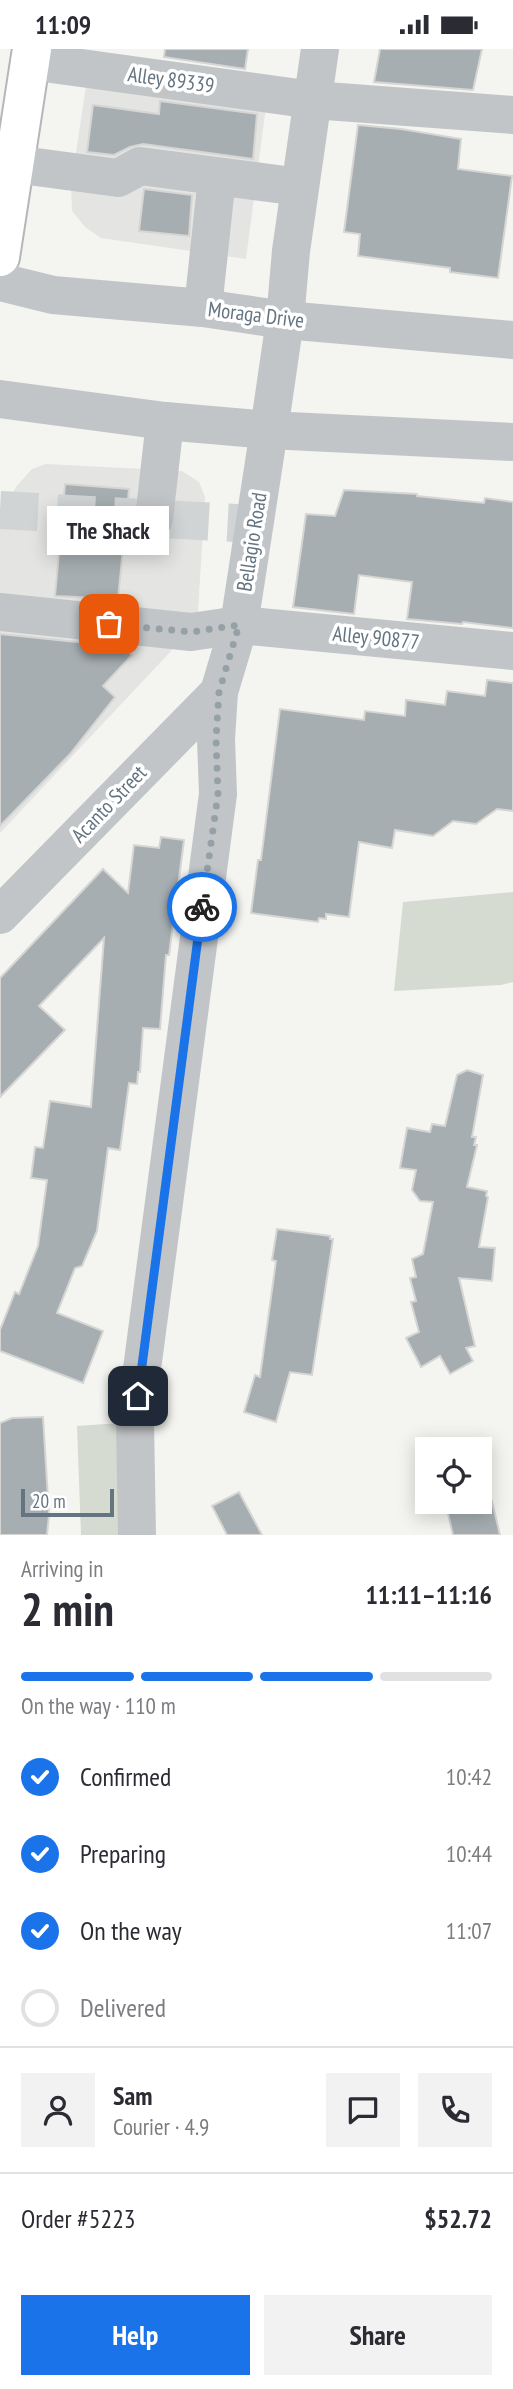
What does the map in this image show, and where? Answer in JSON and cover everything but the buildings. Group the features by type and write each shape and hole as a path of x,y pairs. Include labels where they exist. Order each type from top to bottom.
{"main road":[{"path":"0,257 31,55"}],"street":[{"name":"Bellagio Road","path":"136,1535 135,1422 218,794 216,739 219,692 239,625 285,320 291,251 320,49"},
{"name":"Alley 89339","path":"31,55 313,100 513,115"},
{"path":"14,164 118,178 140,166 300,187"},
{"path":"203,308 216,177"},
{"name":"Moraga Drive","path":"0,282 53,295 203,308 285,320 513,340"},
{"path":"0,399 165,421 269,430 513,442"},
{"path":"154,519 165,421"},
{"name":"Alley 90877","path":"0,612 191,632 239,625 513,651"},
{"name":"Acanto Street","path":"0,915 219,692"}],"shaded area":[{"path":"90,59 268,91 246,259 101,238 85,227 72,211 71,186"},
{"path":"46,464 182,471 199,482 205,497 198,612 172,650 0,833 0,520 16,487 32,469"},
{"path":"513,892 513,982 394,991 403,902"},
{"path":"135,1422 137,1535 81,1535 77,1426"}],"tunnel":[{"path":"0,510 254,524"}],"way so far":[{"path":"109,624 191,632 239,625 219,692 216,739 218,794 202,907"}],"place":[{"name":"The Shack","path":"109,624"}],"route":[{"path":"138,1396 202,907"}]}
